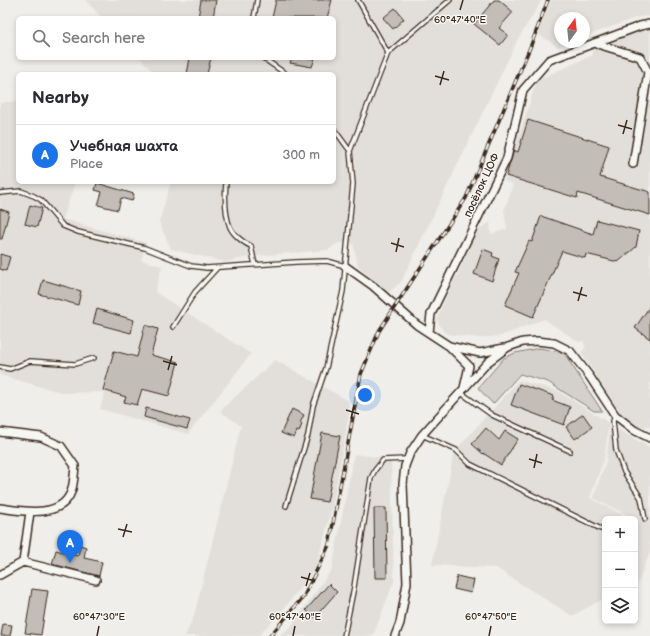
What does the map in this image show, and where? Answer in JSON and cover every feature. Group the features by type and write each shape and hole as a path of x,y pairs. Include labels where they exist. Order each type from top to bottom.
{"street":[{"name":"посёлок ЦОФ","path":"429,332 431,314 507,158 523,90 548,60 640,26 650,24"},
{"path":"594,43 640,57 648,72 633,164"},
{"path":"345,266 373,286 417,324 449,346 469,366 462,390"},
{"path":"449,346 480,353 508,347 522,342 537,340 554,343 570,351 590,377 615,415 634,430 650,438"},
{"path":"395,636 400,623 407,583 403,484 405,466 410,453 422,435 462,390 488,362 508,347"},
{"path":"0,432 41,437 61,446 75,466 71,491 64,503 52,509 30,512 0,508"},
{"path":"23,562 30,512"},
{"path":"0,575 23,562 96,580"}],"lane":[{"path":"254,16 257,0"},
{"path":"358,0 388,53"},
{"path":"286,506 308,435 313,406 326,368 343,291 353,184 350,151 388,53 450,0"},
{"path":"266,60 283,72"},
{"path":"336,132 350,151"},
{"path":"226,184 225,200 230,227 244,243 251,246 255,265"},
{"path":"0,193 21,191 41,200 62,226 78,232 145,248 191,266 217,268 327,261 345,266"},
{"path":"173,327 195,292 217,268"},
{"path":"0,367 10,369 30,361 75,364 94,358"},
{"path":"462,390 492,415 570,451"},
{"path":"615,415 613,421 616,450 624,472 641,498 645,519"},
{"path":"422,435 456,450 470,464 601,530"},
{"path":"344,636 354,587 371,478 383,460 408,459"}],"shaded area":[{"path":"542,0 518,39 401,282 388,293 358,266 353,243 338,243 328,250 255,256 225,262 171,249 159,222 170,184 336,184 336,72 153,72 142,60 336,60 336,16 100,16 86,1"},
{"path":"551,0 650,0 650,16 638,17 590,35 590,12 554,12 554,44 538,34"},
{"path":"634,30 650,31 650,427 637,427 622,416 581,352 585,348 584,341 579,342 544,319 501,336 479,338 447,334 442,330 437,319 453,280 458,275 474,233 490,222 491,234 507,229 504,211 513,184 504,181 537,80 593,55 592,48"},
{"path":"16,101 16,184 74,184 63,219 146,243 141,260 162,266 155,292 251,354 188,434 100,409 105,392 63,393 0,375 0,103"},
{"path":"540,348 564,353 602,411 594,411 548,382 520,374 493,404 478,388 504,358 515,353"},
{"path":"275,360 349,401 349,414 332,508 316,567 283,610 258,636 185,636 194,616 241,426 220,411"},
{"path":"519,380 558,391 609,423 604,459 590,498 625,516 602,516 602,600 572,616 496,568 432,565 454,452"},
{"path":"612,426 650,448 650,552 638,583 638,516 629,516 593,498 606,461 610,427"},
{"path":"354,454 391,459 394,581 373,636 280,636 293,624 332,569"}],"building":[{"path":"201,0 216,0 213,16 198,16"},
{"path":"276,0 332,0 328,16 272,16"},
{"path":"494,0 499,0 513,12 499,28 508,35 500,45 474,24"},
{"path":"395,8 404,19 393,29 383,18"},
{"path":"190,60 210,60 208,72 187,72"},
{"path":"291,60 314,60 312,67 290,63"},
{"path":"528,120 609,146 600,177 650,192 650,215 578,193 577,198 506,176 514,150 518,152"},
{"path":"97,184 100,184 134,194 132,201 121,198 118,210 98,205 102,192 95,190"},
{"path":"30,205 42,208 37,227 25,224"},
{"path":"0,209 9,212 2,239 0,239"},
{"path":"541,216 593,234 597,220 639,231 636,247 618,262 586,254 585,258 562,251 533,317 505,305 519,273 515,272 529,241 532,242"},
{"path":"483,249 493,253 492,256 499,259 492,281 474,274"},
{"path":"0,254 10,257 6,271 0,269"},
{"path":"43,280 81,291 78,305 39,294"},
{"path":"650,306 650,339 635,328"},
{"path":"97,309 134,320 131,333 93,323"},
{"path":"145,325 158,329 151,355 178,362 169,396 142,389 137,405 124,402 126,397 103,390 114,351 137,357"},
{"path":"519,384 554,396 552,400 570,407 564,425 511,405"},
{"path":"146,408 190,420 187,429 144,417"},
{"path":"292,409 304,415 300,423 302,424 299,432 297,431 294,438 281,433"},
{"path":"583,414 592,427 575,439 566,427"},
{"path":"486,428 499,440 505,431 518,439 501,465 483,454 472,444"},
{"path":"322,433 340,436 327,502 310,499"},
{"path":"374,508 386,508 387,578 375,578"},
{"path":"80,545 86,547 84,558 102,562 99,576 52,564 56,550 78,556"},
{"path":"457,576 474,580 471,593 454,589"},
{"path":"329,584 337,592 314,618 306,610"},
{"path":"32,589 48,591 41,635 25,633"},
{"path":"3,624 12,625 10,636 1,636"}],"railway":[{"path":"270,636 304,596 329,545 361,374 379,331 466,198 531,45 548,0"}],"place":[{"name":"Учебная шахта","path":"70,563"}]}
